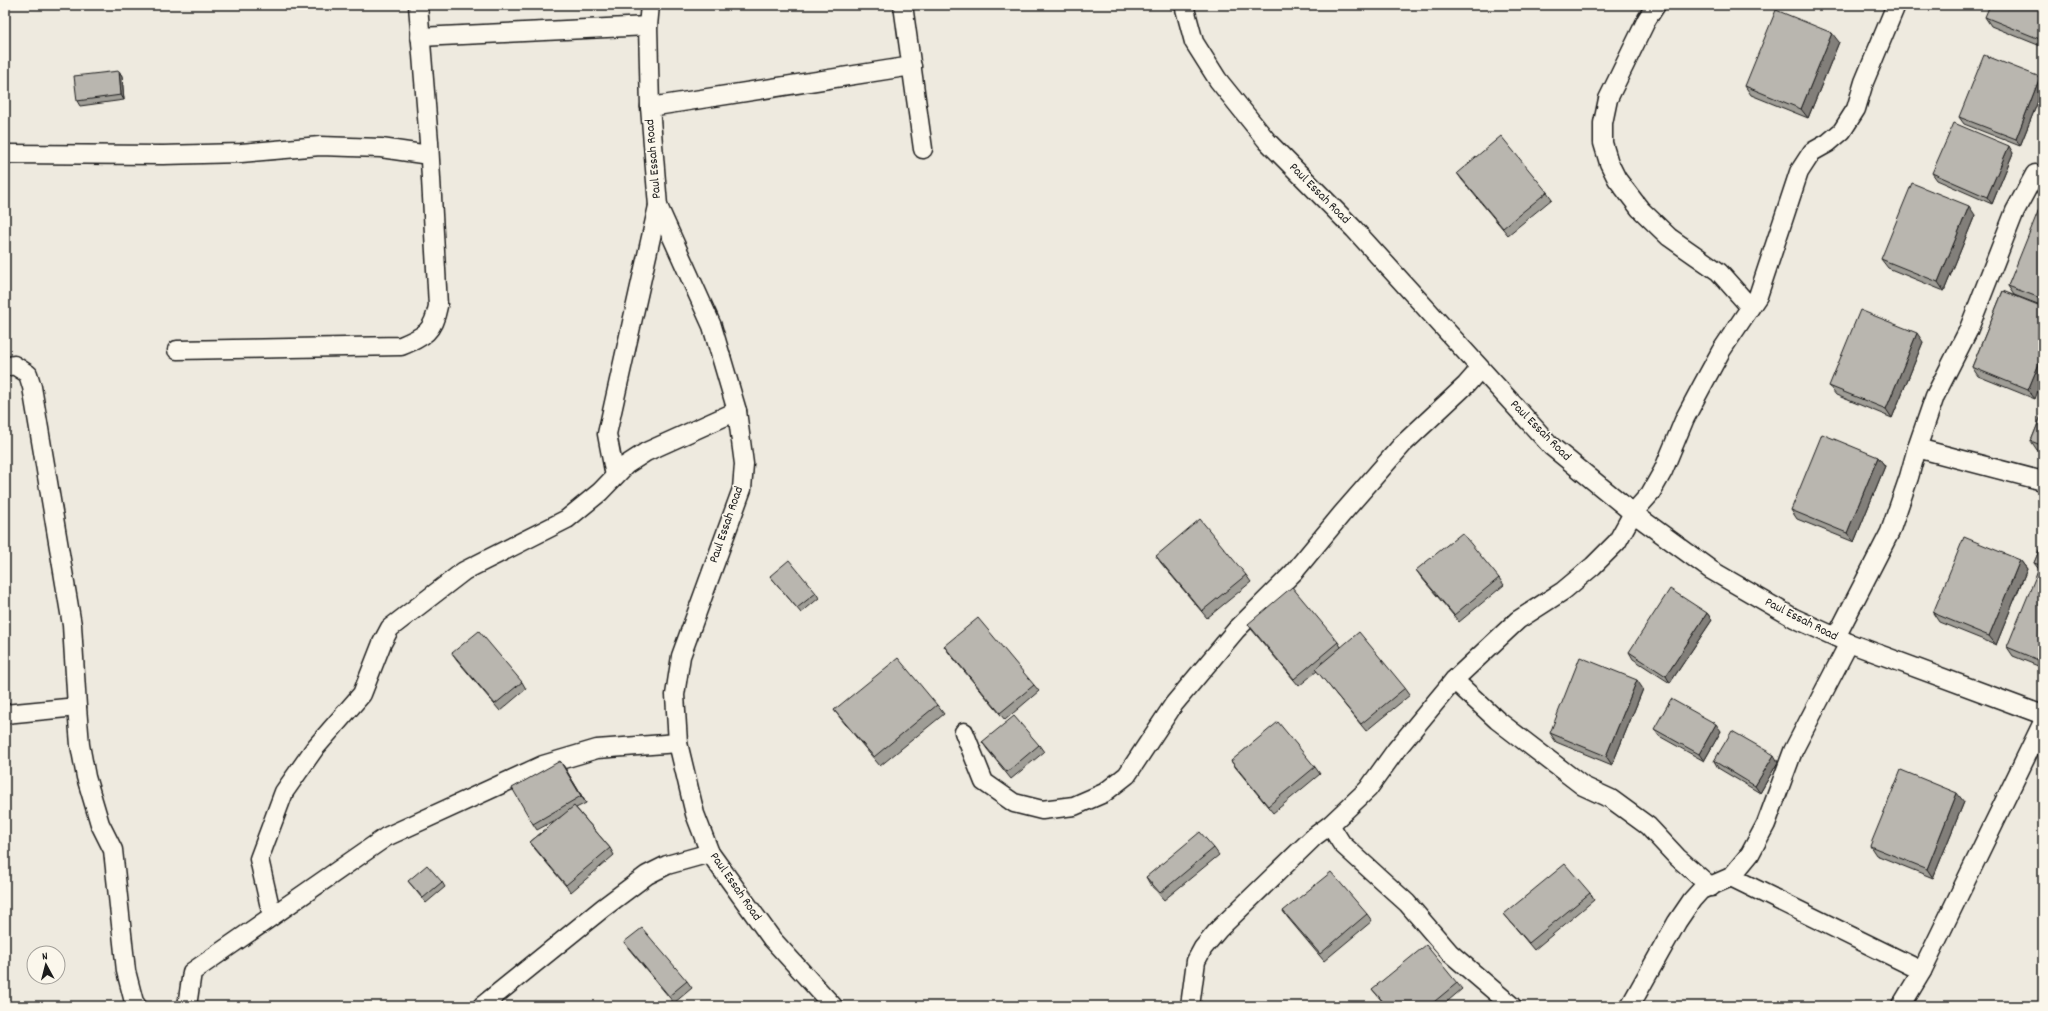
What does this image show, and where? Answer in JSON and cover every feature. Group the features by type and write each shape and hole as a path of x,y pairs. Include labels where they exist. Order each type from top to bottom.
{"street":[{"path":"177,350 401,346 421,338 435,323 438,306 418,5"},
{"name":"Paul Essah Road","path":"650,5 648,26 650,107 658,206 712,326 737,411 744,464 742,489 681,656 675,695 678,743 695,814 710,853 772,939 833,1006"},
{"path":"903,5 923,148"},
{"name":"Paul Essah Road","path":"1184,5 1194,42 1218,80 1267,141 1354,229 1551,446 1633,513 1711,570 1794,618 1842,640 2043,715"},
{"path":"1656,5 1647,19 1608,99 1603,123 1603,143 1609,163 1617,179 1640,209 1670,237 1719,272 1750,307"},
{"path":"1190,1006 1196,961 1203,948 1219,929 1315,836 1330,825 1368,789 1396,750 1454,680 1518,620 1563,590 1593,566 1617,542 1633,513 1650,494 1692,405 1721,351 1758,296 1799,172 1812,152 1828,143 1842,131 1856,109 1864,82 1896,5"},
{"path":"420,37 648,26"},
{"path":"650,107 912,66"},
{"path":"5,154 11,156 164,155 241,153 320,146 381,148 429,156"},
{"path":"1630,1006 1677,922 1692,900 1701,890 1711,887 1731,877 1742,865 1756,845 1793,751 1890,532 1910,477 1917,448 1935,396 1968,332 2015,211 2035,174"},
{"path":"615,476 607,434 658,206"},
{"path":"5,367 14,365 28,374 32,387 72,625 80,745 86,777 100,824 113,850 126,971 134,1002 137,1006"},
{"path":"964,732 984,782 1014,803 1042,810 1074,806 1104,793 1126,776 1174,704 1236,630 1294,572 1403,444 1466,385 1480,369"},
{"path":"272,916 259,859 284,792 315,748 362,694 382,643 390,628 464,571 579,511 626,465 646,452 737,411"},
{"path":"1917,448 2043,481"},
{"path":"1454,680 1497,720 1583,786 1611,798 1648,826 1677,857 1711,887"},
{"path":"5,714 77,707"},
{"path":"1901,1006 1922,970 2043,722"},
{"path":"187,1006 192,972 386,837 543,765 597,749 678,743"},
{"path":"1330,825 1342,844 1407,903 1450,952 1512,1006"},
{"path":"482,1006 603,908 647,875 668,865 710,853"},
{"path":"1731,877 1922,970"}],"building":[{"path":"1990,5 2043,5 2042,40 1985,17"},
{"path":"1776,10 1832,33 1801,109 1745,86"},
{"path":"1984,55 2040,77 2016,139 1959,117"},
{"path":"119,71 121,95 77,101 74,76"},
{"path":"1954,123 2009,146 1987,197 1932,173"},
{"path":"1501,136 1547,192 1503,228 1457,173"},
{"path":"1912,183 1969,206 1938,282 1881,259"},
{"path":"2039,209 2043,211 2043,299 2008,286"},
{"path":"2003,291 2043,307 2043,354 2028,390 1972,367"},
{"path":"1860,310 1917,333 1886,409 1829,386"},
{"path":"2043,411 2043,446 2031,441"},
{"path":"1822,434 1878,457 1847,533 1791,510"},
{"path":"1200,519 1246,575 1202,611 1156,556"},
{"path":"1462,533 1499,578 1454,615 1416,570"},
{"path":"1964,537 2020,560 1989,636 1933,613"},
{"path":"2043,541 2043,566 2034,563"},
{"path":"789,560 816,593 797,608 770,576"},
{"path":"2038,571 2043,573 2043,662 2007,647"},
{"path":"1292,587 1338,642 1294,679 1248,624"},
{"path":"1670,589 1707,613 1666,676 1629,652"},
{"path":"978,618 1034,685 1000,713 944,646"},
{"path":"479,631 522,682 495,704 452,653"},
{"path":"1359,632 1405,688 1361,724 1315,669"},
{"path":"1580,657 1637,680 1606,756 1550,733"},
{"path":"898,658 937,705 874,757 834,710"},
{"path":"1671,699 1716,724 1699,754 1654,729"},
{"path":"1014,716 1039,745 1007,772 982,742"},
{"path":"1278,722 1315,767 1268,806 1231,761"},
{"path":"1732,731 1774,755 1755,786 1714,761"},
{"path":"560,761 581,796 533,824 512,788"},
{"path":"1901,770 1957,793 1927,869 1870,846"},
{"path":"574,806 610,848 566,885 530,842"},
{"path":"1200,832 1214,848 1160,893 1146,877"},
{"path":"1565,864 1590,893 1529,943 1504,914"},
{"path":"427,865 442,882 423,898 408,881"},
{"path":"1331,872 1367,914 1320,954 1283,911"},
{"path":"642,928 687,981 669,996 624,942"},
{"path":"1426,945 1457,983 1429,1006 1387,1006 1372,989"}]}
